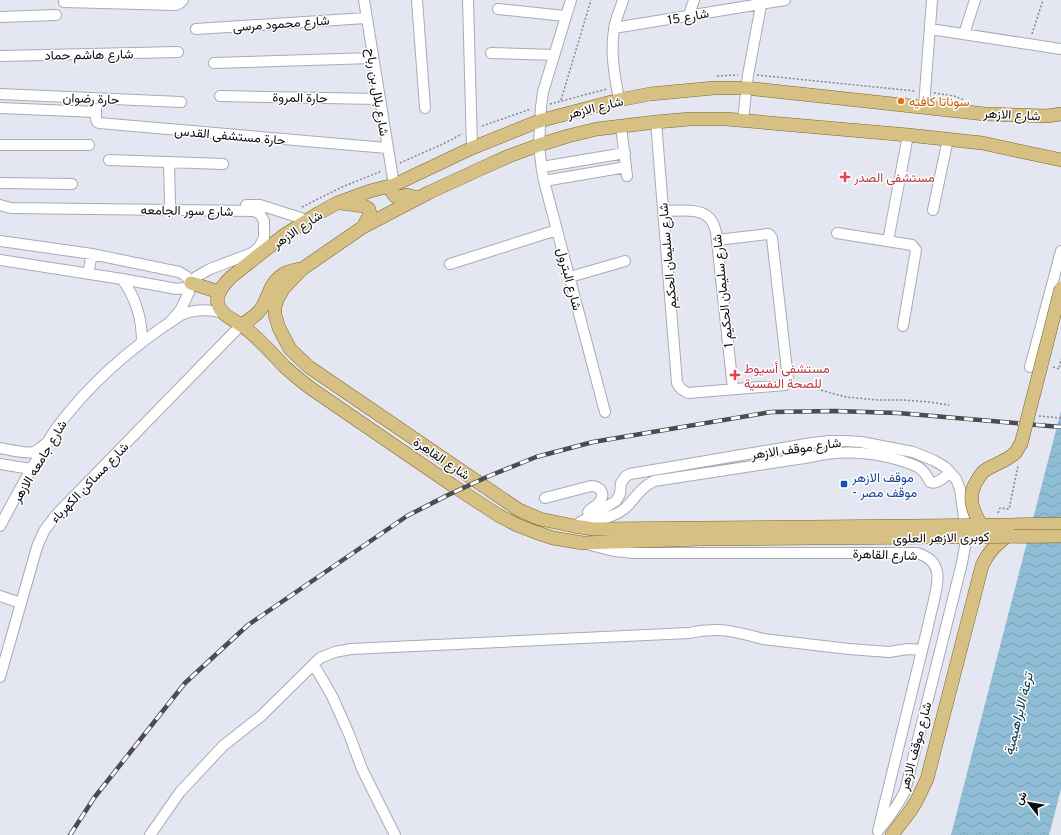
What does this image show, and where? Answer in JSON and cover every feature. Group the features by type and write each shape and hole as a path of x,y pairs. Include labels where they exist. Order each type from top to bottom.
{"main road":[{"name":"شارع الازهر","path":"219,292 226,282 283,236 307,220 338,203 394,185 472,148 539,121 619,100 650,94 714,88 746,88 924,106 986,114 1047,116 1061,114"},
{"name":"شارع الازهر","path":"302,269 363,227 417,198 480,169 539,145 597,129 690,119 743,120 982,143 1061,160"},
{"path":"394,185 392,187 392,192 395,196 417,198"},
{"path":"338,203 364,206 368,209 370,214 363,227"},
{"path":"191,283 219,292 217,298 222,312 241,325 252,318 262,307 273,284 280,276 290,271 302,269"},
{"name":"شارع القاهرة","path":"302,269 283,289 275,306 275,315 279,328 290,349 309,367 324,378 519,510 540,519 594,529 703,534"},
{"path":"981,525 976,516 972,503 972,492 974,486 983,472 1010,457 1021,444 1061,288"},
{"name":"شارع القاهرة","path":"241,325 302,382 452,485 498,515 517,525 553,538 582,543 703,534"},
{"name":"كوبرى الازهر العلوى","path":"703,534 981,525 1061,524"},
{"name":"كوبرى الازهر العلوى","path":"703,534 1061,536"},
{"path":"892,835 911,810 927,779 982,566 986,556 1007,536"}],"street":[{"path":"64,2 176,5 180,4 182,0"},
{"name":"شارع بلال بن رباح","path":"364,0 394,185"},
{"path":"417,0 425,108"},
{"path":"468,0 472,148"},
{"name":"شارع البترول","path":"571,0 543,92 539,121 539,145 544,181 606,412"},
{"path":"619,100 613,64 613,38 614,28 623,0"},
{"path":"689,15 694,0"},
{"name":"شارع 15","path":"614,28 761,2 785,0"},
{"path":"924,106 932,0"},
{"path":"964,34 975,0"},
{"path":"743,120 746,88 761,2"},
{"path":"498,8 565,16"},
{"path":"0,17 56,15"},
{"name":"شارع محمود مرسى","path":"196,29 366,18"},
{"path":"930,29 1061,49"},
{"name":"شارع هاشم حماد","path":"0,56 178,52"},
{"path":"491,53 554,55"},
{"path":"214,63 373,58"},
{"name":"حارة رضوان","path":"0,94 181,102"},
{"name":"حارة المروة","path":"220,96 379,99"},
{"path":"0,108 96,112 96,98"},
{"name":"حارة مستشفى القدس","path":"96,112 96,121 99,123 387,148"},
{"name":"شارع سليمان الحكيم","path":"656,122 677,383 681,389 688,393 733,389"},
{"path":"544,181 626,172 621,126"},
{"path":"888,241 908,135"},
{"path":"933,210 948,139"},
{"path":"0,145 89,145"},
{"path":"542,167 624,153"},
{"path":"109,160 223,164"},
{"path":"169,162 170,204"},
{"path":"0,183 72,184"},
{"path":"0,199 0,205"},
{"name":"شارع سور الجامعه","path":"0,205 11,202 260,206 307,220"},
{"name":"شارع سور الجامعه","path":"0,205 11,208 254,211 260,214 264,221 264,238 259,247 252,253 210,269 191,283"},
{"name":"شارع سليمان الحكيم 1","path":"663,211 692,210 702,213 713,223 717,240 733,389"},
{"path":"450,264 557,230"},
{"path":"837,233 912,245 915,247 916,250 903,326"},
{"path":"717,240 768,234 771,236 788,382 785,385 733,389"},
{"path":"0,241 92,254 179,272 186,276 191,283 185,288 177,289 0,260"},
{"path":"1030,367 1061,251"},
{"path":"88,274 92,254"},
{"path":"570,277 625,261"},
{"path":"122,279 137,305 141,324 142,342"},
{"name":"شارع جامعه الازهر","path":"171,321 186,301 191,283"},
{"name":"شارع جامعه الازهر","path":"0,526 31,468 54,432 83,396 108,371 142,342 181,315 196,310 205,309 222,312"},
{"name":"شارع مساكن الكهرباء","path":"0,677 4,646 21,603 36,547 49,523 241,325"},
{"path":"0,448 23,452 33,452 40,449 49,440"},
{"path":"835,441 835,453"},
{"name":"شارع موقف الازهر","path":"574,526 616,502 620,497 621,483 623,479 630,474 812,443 835,441 861,442 913,452 933,460 945,467 956,479 960,489 965,530 962,563 905,791 894,812 877,833"},
{"path":"574,526 616,514 624,509 645,486 654,481 835,453 862,452 909,462 920,468 932,483 937,482 950,473"},
{"path":"715,460 717,472"},
{"path":"0,464 31,468"},
{"path":"546,498 591,486 599,488 602,494 601,501 591,508 574,526"},
{"name":"شارع القاهرة","path":"582,543 598,548 634,553 917,553 927,556 933,562 938,573 937,585 877,833"},
{"path":"0,596 21,603"},
{"path":"150,835 180,792 223,746 261,716 320,658 334,652 351,649 689,633 717,630 750,635 763,639 849,649 889,652 908,649 922,650"},
{"path":"314,664 332,696 349,734 362,769 395,835"}],"path":[{"path":"561,101 591,0"},
{"path":"1029,44 1043,0"},
{"path":"1047,366 1059,369 1061,359"},
{"path":"788,382 846,397 929,402 949,405"},
{"path":"1038,416 1061,418"},
{"path":"1000,508 1008,509 1018,464"}],"water":[{"name":"ترعة الابراهيمية","path":"1061,411 1061,789 1049,835 951,835"}],"railway":[{"path":"70,835 94,798 185,683 248,625 407,516 489,476 536,457 593,442 771,412 835,411 898,413 1061,427"}],"place":[{"name":"سوناتا كافيه","path":"901,101"},
{"name":"مستشفى الصدر","path":"845,177"},
{"name":"مستشفى أسيوط للصحة النفسية","path":"735,375"},
{"name":"موقف الازهر - موقف مصر","path":"844,484"}]}
